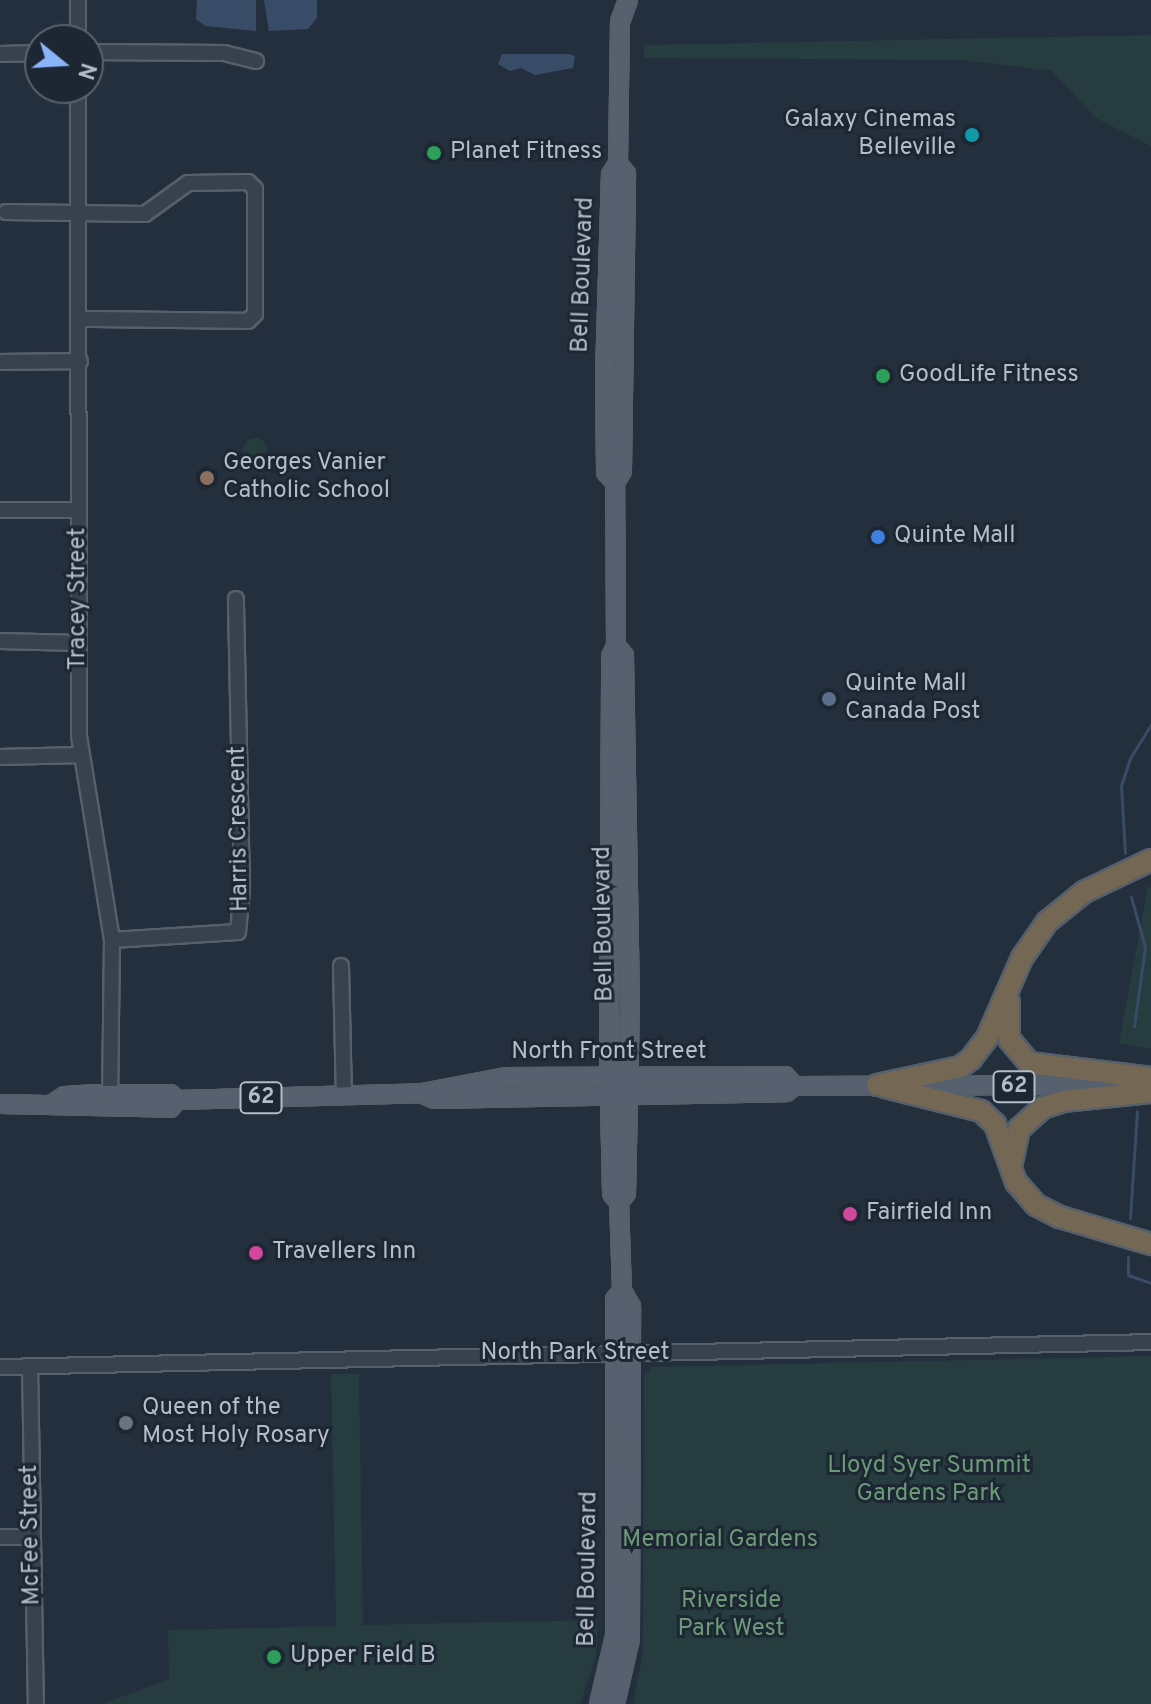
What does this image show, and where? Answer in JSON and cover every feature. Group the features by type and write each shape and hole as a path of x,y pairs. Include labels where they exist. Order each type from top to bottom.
{"highway":[{"path":"877,1085 960,1067 971,1059 987,1038 1028,947 1057,911 1151,860"},
{"path":"1120,875 1151,871"},
{"path":"1014,975 1007,1028 1021,1058 1039,1067 1151,1078"},
{"path":"877,1085 981,1111 999,1132 1016,1182 1047,1212 1151,1244"},
{"path":"1016,1182 1014,1138 1042,1108 1063,1101 1151,1092"},
{"path":"1121,1234 1151,1238"}],"main road":[{"name":"Bell Boulevard","path":"599,1704 615,1636 624,1352 631,1307 622,1291 619,1202 612,1193 609,1076 611,657 616,646 615,482 606,472 605,388 611,175 618,164 620,22 613,0"},
{"name":"Bell Boulevard","path":"620,22 628,0"},
{"name":"Bell Boulevard","path":"616,646 624,656 629,1076 626,1193 619,1202"},
{"name":"North Front Street","path":"0,1104 54,1103 65,1109 110,1101 170,1108 177,1100 422,1093 493,1078 785,1076 794,1086"},
{"name":"North Front Street","path":"422,1093 435,1099 786,1092 794,1086 1151,1085"},
{"name":"Bell Boulevard","path":"615,1704 630,1639 624,1352"}],"street":[{"path":"78,0 78,24"},
{"path":"104,52 224,53 256,61"},
{"path":"0,54 24,53"},
{"name":"Tracey Street","path":"78,104 81,755 112,940 110,1101"},
{"path":"6,212 145,214 188,183 248,182 255,189 255,314 248,321 80,319"},
{"path":"0,362 80,361"},
{"path":"0,510 79,510"},
{"name":"Harris Crescent","path":"112,940 238,932 242,890 236,599"},
{"path":"0,641 79,643"},
{"path":"0,757 81,755"},
{"path":"341,966 344,1095"},
{"name":"North Park Street","path":"0,1367 1151,1342"},
{"name":"McFee Street","path":"30,1366 36,1704"},
{"path":"0,1537 31,1537"}],"green space":[{"path":"1151,35 1151,146 1096,118 1052,71 963,60 644,58 644,45"},
{"path":"255,438 263,442 267,450 263,458 255,462 247,458 243,450 247,442"},
{"path":"1148,887 1151,887 1151,1049 1119,1043"},
{"path":"1151,1356 1151,1704 633,1704 643,1653 644,1376 652,1367"},
{"path":"331,1374 359,1374 363,1625 598,1620 596,1656 580,1704 103,1704 169,1679 168,1630 336,1626"}],"water":[{"path":"197,0 256,0 256,31 205,26 196,19"},
{"path":"264,0 317,0 317,18 308,29 269,31"},
{"path":"502,54 575,56 573,68 535,75 521,68 510,71 498,64"}],"waterway":[{"path":"1125,853 1121,786 1130,758 1151,725"},
{"path":"1131,897 1145,947 1134,1026"},
{"path":"1130,1218 1137,1111"},
{"path":"1128,1257 1128,1275 1151,1283"}],"place":[{"name":"Galaxy Cinemas Belleville","path":"972,135"},
{"name":"Planet Fitness","path":"434,153"},
{"name":"GoodLife Fitness","path":"883,376"},
{"name":"Georges Vanier Catholic School","path":"207,478"},
{"name":"Quinte Mall","path":"878,537"},
{"name":"Quinte Mall Canada Post","path":"829,699"},
{"name":"Fairfield Inn","path":"850,1214"},
{"name":"Travellers Inn","path":"256,1253"},
{"name":"Queen of the Most Holy Rosary","path":"126,1423"},
{"name":"Upper Field B","path":"274,1657"}],"park label":[{"name":"Lloyd Syer Summit Gardens Park","path":"929,1481"},
{"name":"Memorial Gardens","path":"720,1541"},
{"name":"Riverside Park West","path":"731,1616"}]}
